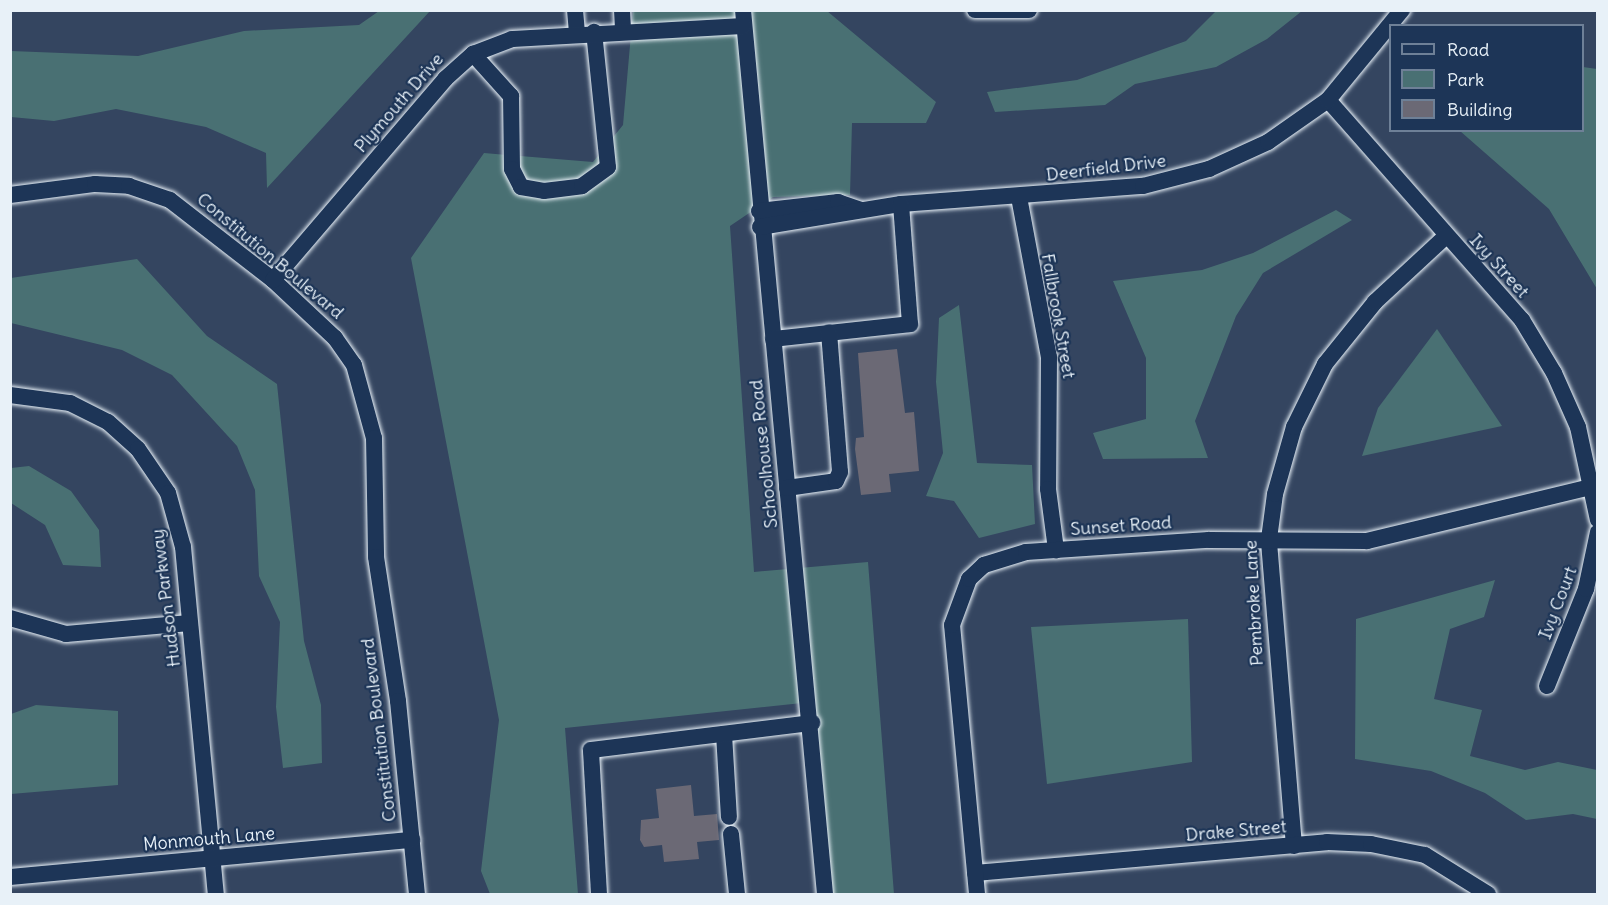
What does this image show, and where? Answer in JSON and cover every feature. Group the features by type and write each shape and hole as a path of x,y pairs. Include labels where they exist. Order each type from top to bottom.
{"street":[{"path":"575,10 577,33"},
{"path":"622,10 623,31"},
{"path":"975,10 1029,10"},
{"name":"Deerfield Drive","path":"1390,24 1402,10"},
{"name":"Plymouth Drive","path":"273,280 445,79 473,54 512,39 623,31 743,18"},
{"name":"Schoolhouse Road","path":"743,18 760,219 812,723 825,894"},
{"name":"Deerfield Drive","path":"760,219 838,202 861,210 900,204 1019,197 1143,186 1209,169 1268,142 1328,100 1389,26"},
{"path":"473,54 511,96 512,169 521,187 544,191 582,186 608,167 594,32"},
{"name":"Ivy Street","path":"1328,100 1522,320 1554,373 1578,427 1595,486"},
{"name":"Constitution Boulevard","path":"10,195 95,184 129,186 191,213 273,280 335,338 354,365 371,413 376,557 398,701 417,894"},
{"name":"Fallbrook Street","path":"1019,197 1049,357 1048,489 1056,550"},
{"path":"773,339 910,324 900,204"},
{"name":"Pembroke Lane","path":"1294,846 1269,539 1294,427 1325,364 1376,302 1446,236"},
{"path":"787,488 836,481 840,472 829,332"},
{"name":"Hudson Parkway","path":"10,394 88,410 138,449 168,494 179,526 216,894"},
{"path":"1595,486 1598,520"},
{"name":"Sunset Road","path":"977,894 955,609 969,579 984,565 1000,557 1056,550 1269,539 1367,541 1595,486"},
{"name":"Ivy Court","path":"1547,686 1586,589 1598,532"},
{"path":"10,618 66,634 190,624"},
{"path":"598,894 591,750 812,723"},
{"path":"724,734 737,894"},
{"name":"Monmouth Lane","path":"10,877 412,840"},
{"name":"Drake Street","path":"975,873 1294,846 1398,848 1425,855 1488,894"}],"green space":[{"path":"379,11 430,11 267,188 266,153 206,127 116,109 54,121 11,117 11,51 138,56 244,31 359,25"},
{"path":"633,11 827,11 936,102 926,123 852,123 850,195 773,197 730,226 754,572 868,562 894,894 822,894 802,703 565,728 578,894 490,894 481,871 499,720 411,258 484,153 593,162 623,125"},
{"path":"1216,11 1302,11 1267,39 1216,67 1135,84 1105,105 995,112 987,92 1077,80 1186,41"},
{"path":"1584,67 1597,69 1597,289 1549,209 1461,132 1584,132"},
{"path":"1336,210 1352,220 1263,273 1236,316 1195,421 1208,458 1103,459 1093,433 1146,419 1146,358 1113,281 1202,270 1253,253"},
{"path":"137,259 207,336 277,384 304,641 321,705 322,763 283,768 276,707 280,622 259,576 255,490 237,446 172,375 122,350 11,323 11,278"},
{"path":"959,305 977,463 1032,465 1035,524 979,538 954,501 926,496 943,453 936,382 939,318"},
{"path":"1437,329 1502,426 1362,456 1378,408"},
{"path":"29,466 71,491 99,530 101,567 63,565 45,525 11,503 11,468"},
{"path":"1495,580 1484,617 1450,629 1434,699 1482,710 1470,756 1525,770 1558,762 1597,770 1597,819 1573,814 1526,820 1485,793 1431,771 1355,759 1356,619"},
{"path":"1188,619 1192,762 1047,784 1031,627"},
{"path":"36,705 118,711 118,785 11,794 11,714"}],"building":[{"path":"897,349 905,413 914,412 919,471 889,474 891,492 861,495 855,449 856,438 864,437 858,353"},
{"path":"691,785 694,816 717,814 719,840 697,842 699,859 664,862 662,845 644,847 640,840 641,820 659,818 656,789"}]}
